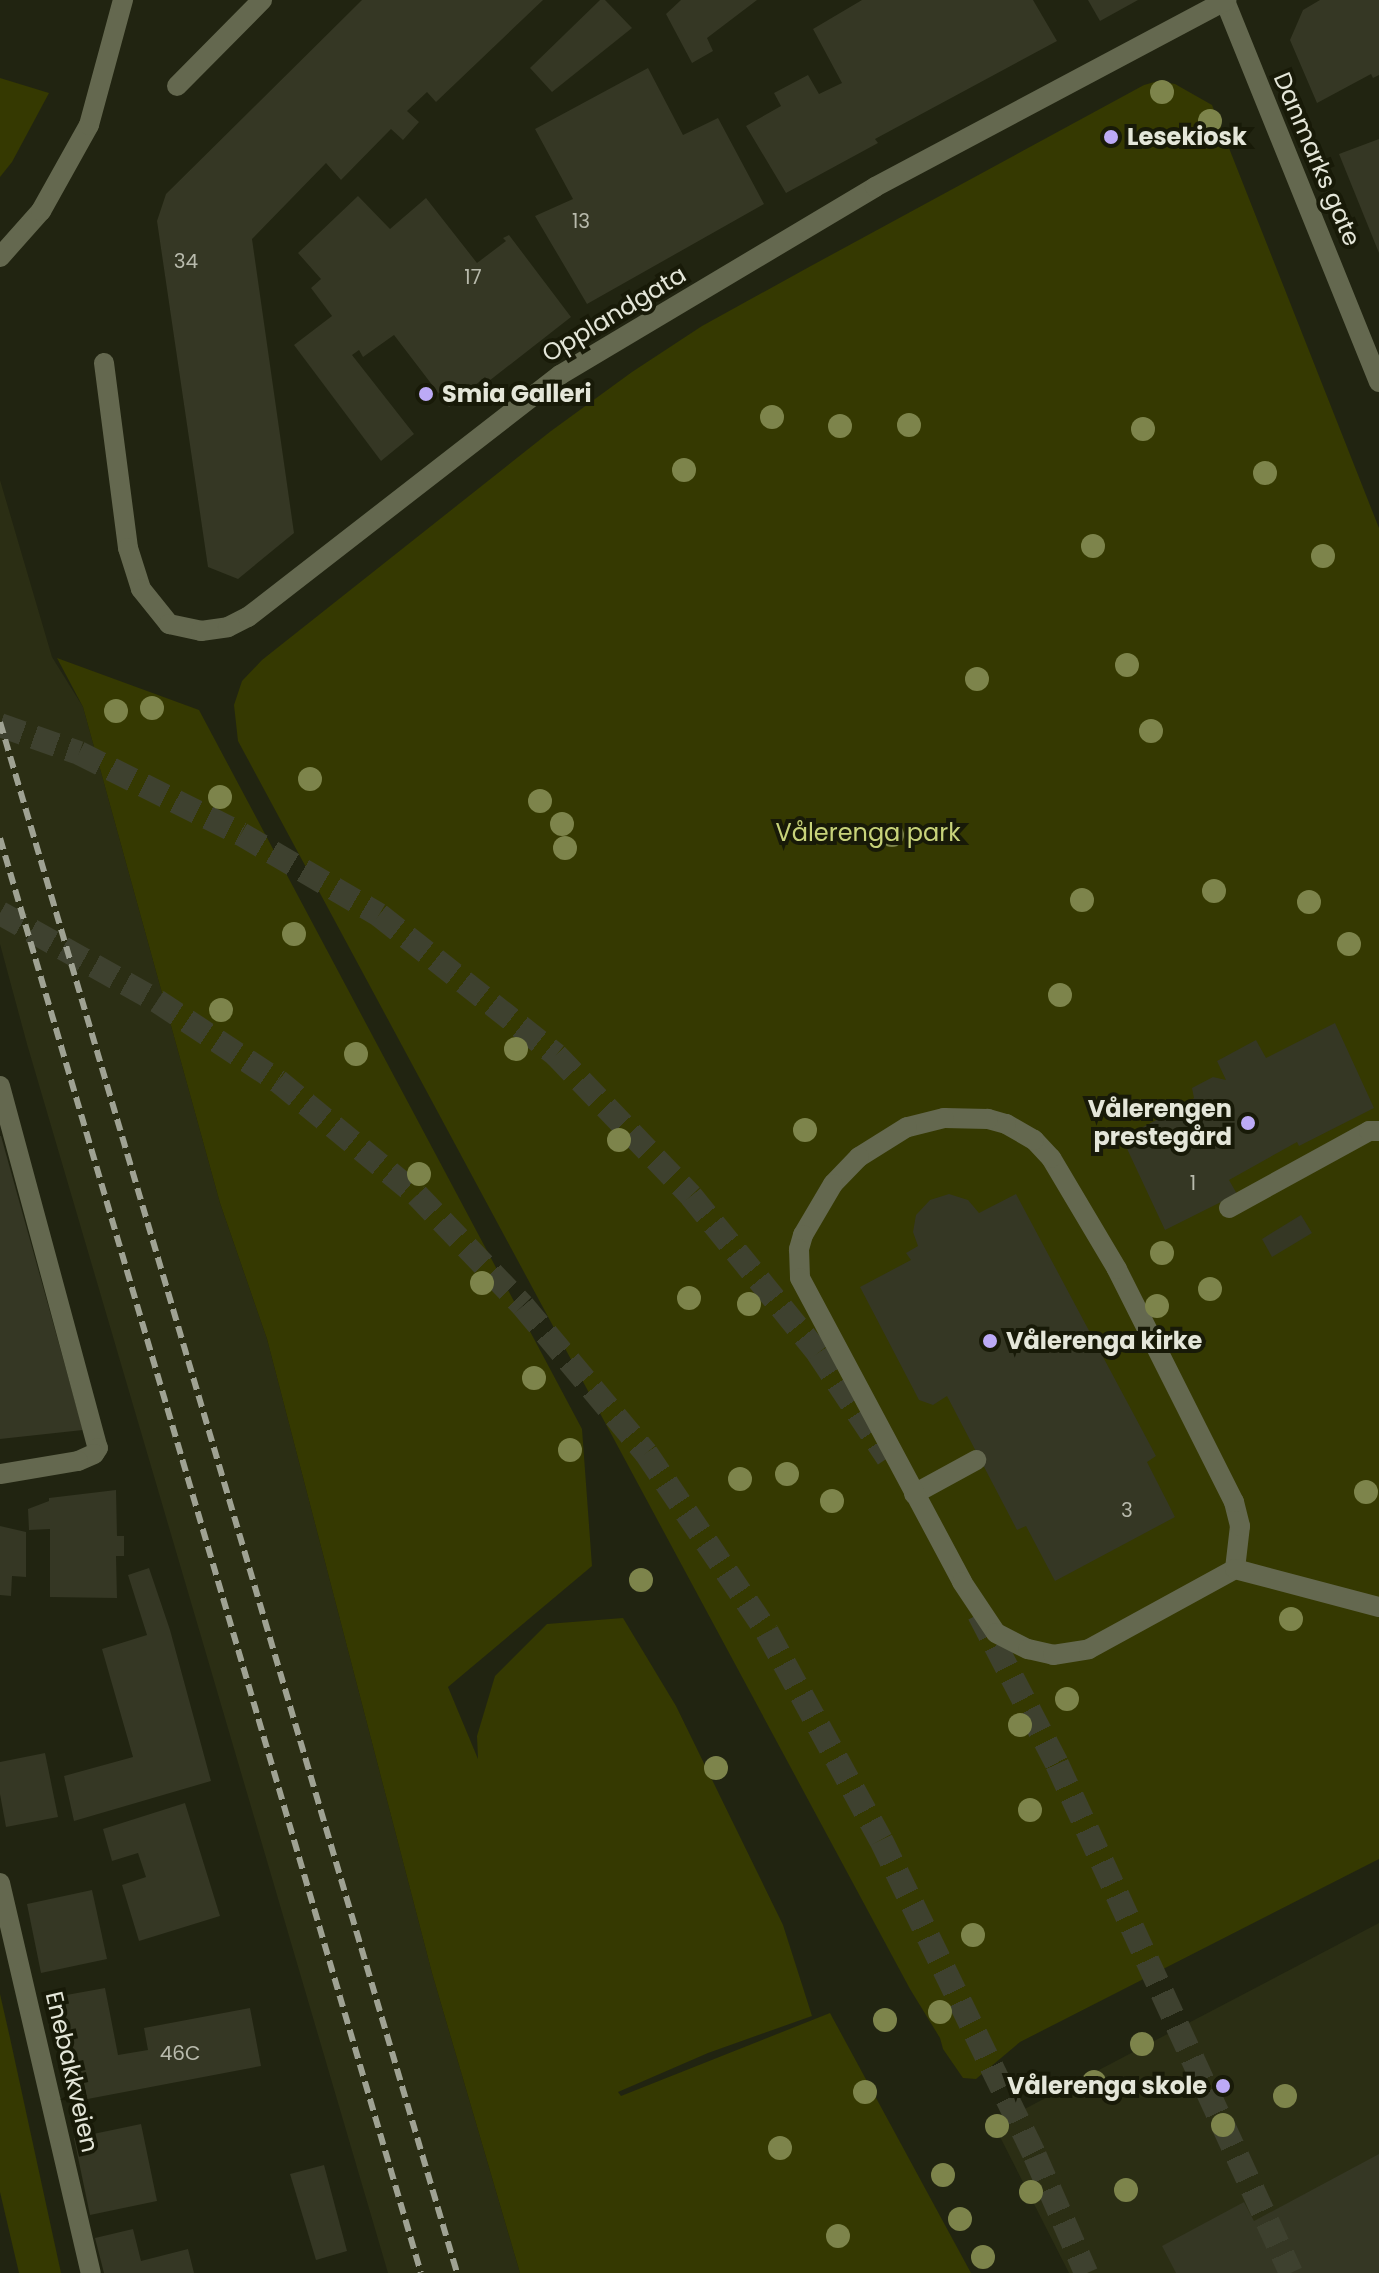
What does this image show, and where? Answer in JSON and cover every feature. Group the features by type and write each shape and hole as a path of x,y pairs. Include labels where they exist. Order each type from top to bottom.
{"street":[{"path":"0,257 41,211 89,125 123,0"},
{"path":"177,86 262,0"},
{"name":"Opplandgata","path":"104,363 128,548 141,589 169,624 201,631 228,627 248,617 560,375 875,187 1226,0"},
{"name":"Danmarks gate","path":"1226,0 1379,382"},
{"path":"0,1086 98,1448 94,1454 78,1461 0,1474"},
{"path":"1235,1569 1240,1526 1234,1502 1117,1269 1051,1158 1034,1140 1006,1124 988,1119 922,1122 875,1145 833,1184 799,1249 800,1278 962,1582 996,1633 1028,1649 1053,1655 1070,1654 1105,1642 1235,1569 1379,1607"},
{"path":"1229,1208 1369,1131 1379,1131"},
{"path":"914,1494 976,1460"},
{"name":"Enebakkveien","path":"0,1883 91,2273"}],"shaded area":[{"path":"0,480 52,657 83,707 220,1203 267,1339 432,1973 520,2273 388,2273 27,1044 0,944"},
{"name":"Vålerenga skole","path":"1379,1923 1379,2273 1069,2273 994,2125"}],"green space":[{"path":"0,78 49,93 12,162 0,177"},
{"name":"Vålerenga park","path":"1158,81 1175,84 1212,105 1379,528 1379,1859 1020,2042 976,2079 963,2078 910,1989 238,741 234,705 242,681 262,660 551,431 632,372 702,326 1144,85"},
{"path":"57,658 199,710 582,1429 592,1566 448,1687 478,1759 477,1736 495,1676 547,1624 623,1618 676,1706 783,1925 812,2016 708,2053 618,2092 621,2096 830,2013 971,2273 520,2273 432,1973 267,1339 220,1203 83,707"},
{"path":"0,1994 61,2273 19,2273 0,2192"}],"building":[{"path":"362,0 543,0 436,102 427,92 407,111 419,122 403,140 391,129 341,180 326,163 252,239 294,533 238,579 208,567 157,221 166,194"},
{"path":"600,0 605,0 632,28 552,92 530,68"},
{"path":"681,0 757,0 707,38 713,51 692,63 666,14"},
{"path":"862,0 1033,0 1057,41 875,139 878,143 786,193 746,126 781,106 774,93 808,75 819,94 842,83 813,29"},
{"path":"1088,0 1138,0 1100,21"},
{"path":"1320,0 1379,0 1379,75 1373,78 1371,74 1317,103 1290,40 1303,10"},
{"path":"648,68 683,135 718,118 764,204 587,304 535,216 573,199 535,129"},
{"path":"1379,139 1379,253 1339,154"},
{"path":"358,196 390,229 426,198 477,263 506,241 503,238 509,235 571,317 489,381 485,377 449,407 394,335 363,357 359,350 352,355 414,434 381,461 294,345 332,316 311,288 321,279 298,253"},
{"name":"Vålerengen prestegård","path":"1335,1023 1374,1108 1299,1146 1297,1142 1229,1180 1237,1194 1165,1230 1122,1138 1185,1105 1194,1098 1192,1088 1213,1077 1226,1080 1217,1061 1256,1040 1266,1058"},
{"path":"1,1136 83,1430 0,1439"},
{"name":"Vålerenga kirke","path":"949,1194 968,1200 979,1213 1016,1194 1156,1456 1147,1462 1175,1517 1055,1581 1026,1526 1017,1530 947,1396 933,1405 919,1400 860,1287 911,1260 906,1253 918,1246 913,1232 916,1215 930,1200"},
{"path":"1301,1215 1312,1233 1272,1257 1262,1239"},
{"path":"116,1490 117,1536 124,1536 124,1556 116,1556 117,1598 50,1597 50,1529 29,1530 28,1509 49,1501 49,1498"},
{"path":"0,1526 26,1532 26,1577 12,1576 11,1596 0,1595"},
{"path":"149,1568 170,1630 211,1781 74,1821 64,1776 133,1757 102,1649 147,1635 128,1575"},
{"path":"45,1753 58,1817 6,1827 0,1794 0,1762"},
{"path":"185,1803 220,1916 139,1941 122,1885 146,1877 138,1853 112,1861 103,1829"},
{"path":"92,1890 107,1959 41,1973 27,1904"},
{"path":"105,1988 118,2055 148,2050 144,2028 250,2008 261,2066 77,2101 74,2090 65,2091 62,2074 71,2073 68,2054 60,2055 56,2037 64,2036 61,2020 54,2021 50,1998"},
{"path":"141,2124 157,2201 90,2215 74,2138"},
{"path":"1379,2154 1379,2273 1176,2273 1162,2246 1244,2202 1254,2221"},
{"path":"324,2165 347,2251 316,2260 290,2174"},
{"path":"133,2229 141,2261 188,2249 194,2273 104,2273 95,2238"}],"tunnel":[{"path":"0,725 79,753 241,834 379,915 556,1055 691,1196 818,1353 888,1458"},
{"path":"0,913 157,1001 278,1081 417,1195 523,1306 646,1453 767,1632 881,1840 1035,2156 1086,2273"},
{"path":"979,1614 1057,1764 1291,2273"}],"railway":[{"path":"0,722 457,2273"},
{"path":"0,838 421,2273"}],"place":[{"name":"Lesekiosk","path":"1111,137"},
{"name":"Smia Galleri","path":"426,394"},
{"name":"Vålerengen prestegård","path":"1248,1123"},
{"name":"Vålerenga kirke","path":"990,1341"},
{"name":"Vålerenga skole","path":"1223,2086"}]}
